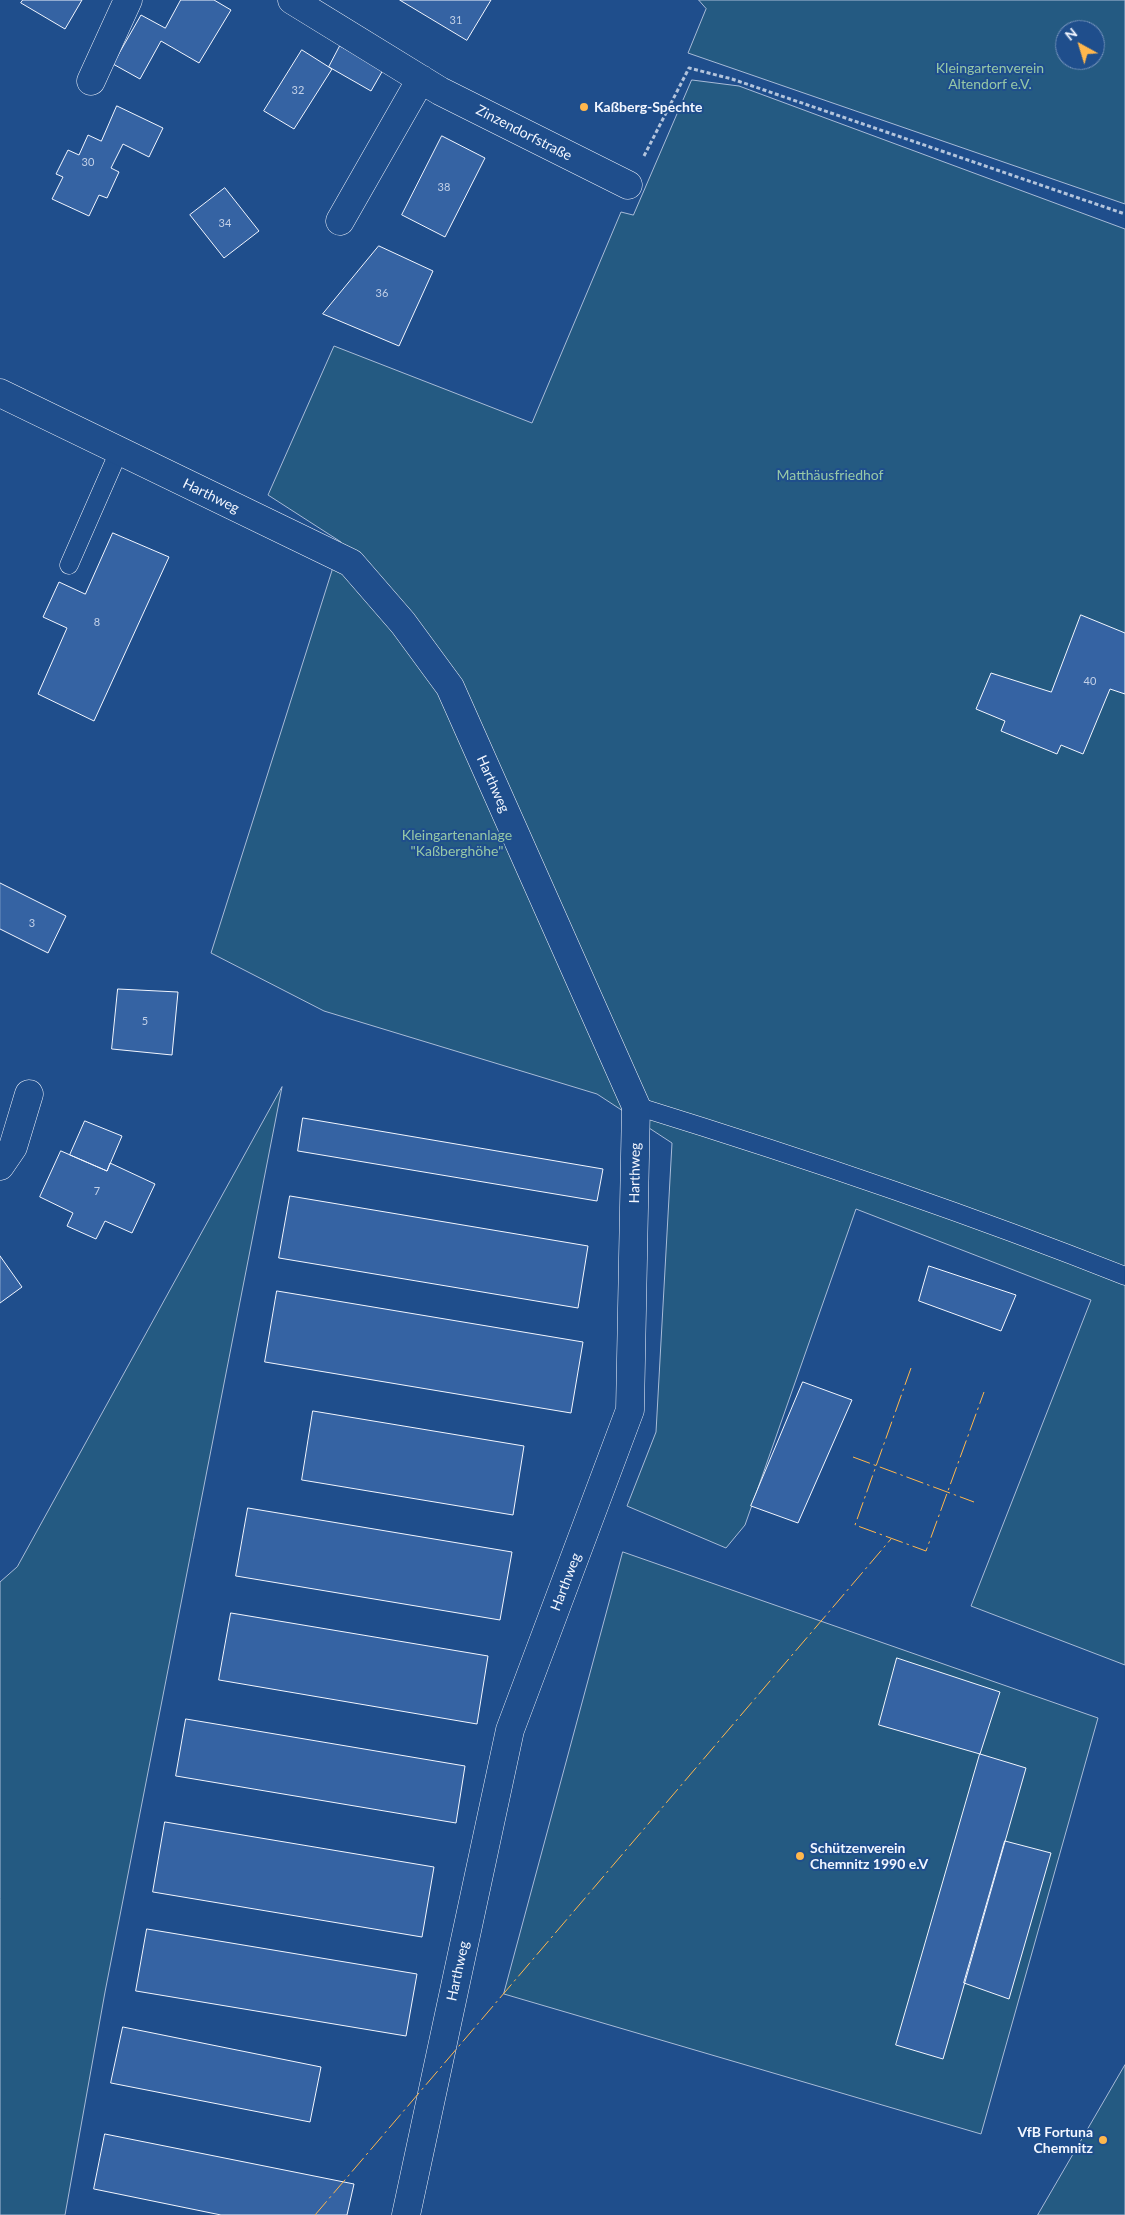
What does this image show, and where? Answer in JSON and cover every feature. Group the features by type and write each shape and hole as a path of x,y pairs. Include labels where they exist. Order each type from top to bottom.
{"street":[{"path":"91,80 128,0"},
{"name":"Zinzendorfstraße","path":"292,0 440,91 628,185"},
{"path":"340,221 421,79"},
{"name":"Harthweg","path":"0,393 351,563 403,623 450,687 636,1106 630,1410 510,1730 406,2215"},
{"path":"0,1166 13,1148 29,1094"}],"lane":[{"path":"69,565 119,451"},
{"path":"636,1106 786,1152 1033,1239 1125,1276"}],"path":[{"path":"628,185 689,68 732,79 1125,214"}],"green space":[{"name":"Kleingartenverein Altendorf e.V.","path":"699,0 1125,0 1125,204 688,53 706,9"},
{"path":"692,80 739,86 1125,229 1125,1665 971,1606 1091,1300 856,1209 745,1525 726,1548 627,1506 656,1432 672,1143 597,1094 324,1011 211,953 341,542 268,495 334,346 532,423 621,212 633,215"},
{"path":"282,1087 105,1992 65,2215 0,2215 0,1582 17,1567"},
{"name":"Schützenverein Chemnitz 1990 e.V","path":"623,1552 1098,1718 981,2134 504,1994"},
{"name":"VfB Fortuna Chemnitz","path":"1125,2065 1125,2215 1038,2215"}],"building":[{"path":"23,0 82,0 65,29 21,3"},
{"path":"181,0 214,0 231,10 199,63 161,41 140,79 113,64 141,15 165,28"},
{"path":"400,0 491,0 467,40"},
{"path":"340,46 383,70 371,91 329,67"},
{"path":"302,50 332,69 294,129 264,111"},
{"path":"117,106 163,128 149,157 123,144 111,168 119,172 107,198 99,195 89,216 52,199 63,177 56,174 68,150 79,155 88,135 101,141"},
{"path":"442,136 485,158 445,237 402,215"},
{"path":"225,188 259,231 224,258 190,215"},
{"path":"379,246 433,271 399,346 323,314"},
{"path":"113,533 169,557 94,721 38,694 67,628 43,617 59,582 85,594"},
{"path":"1081,615 1125,633 1125,694 1110,689 1083,754 1061,745 1057,754 1001,731 1005,721 976,709 991,673 1051,692"},
{"path":"0,883 66,916 48,953 0,929"},
{"path":"118,989 178,992 172,1055 112,1049"},
{"path":"303,1118 603,1169 597,1201 298,1151"},
{"path":"85,1121 122,1136 107,1171 70,1155"},
{"path":"61,1151 107,1171 110,1163 155,1184 132,1233 105,1221 96,1239 67,1226 73,1213 40,1197"},
{"path":"290,1196 588,1246 578,1308 279,1258"},
{"path":"0,1256 22,1287 0,1303"},
{"path":"929,1266 1016,1295 1001,1331 919,1301"},
{"path":"277,1291 583,1342 571,1413 265,1362"},
{"path":"803,1382 852,1400 798,1523 751,1506"},
{"path":"313,1411 524,1446 513,1515 302,1480"},
{"path":"248,1508 512,1552 500,1620 236,1576"},
{"path":"231,1613 488,1656 477,1724 219,1680"},
{"path":"897,1658 1000,1692 980,1754 879,1725"},
{"path":"186,1719 465,1766 456,1823 176,1776"},
{"path":"980,1754 1026,1768 943,2059 896,2045"},
{"path":"165,1822 434,1867 422,1937 153,1892"},
{"path":"1005,1841 1051,1853 1009,1999 964,1983"},
{"path":"147,1929 417,1974 406,2036 136,1991"},
{"path":"123,2027 321,2067 310,2122 111,2083"},
{"path":"105,2134 354,2184 347,2215 221,2215 94,2189"}],"power":[{"path":"911,1368 855,1525 926,1551 984,1392"},
{"path":"853,1457 974,1502"},
{"path":"315,2215 891,1539"}],"place":[{"name":"Kaßberg-Spechte","path":"584,107"},
{"name":"Schützenverein Chemnitz 1990 e.V","path":"800,1856"},
{"name":"VfB Fortuna Chemnitz","path":"1103,2140"}],"park label":[{"name":"Matthäusfriedhof","path":"830,475"},
{"name":"Kleingartenanlage \"Kaßberghöhe\"","path":"457,844"}]}
